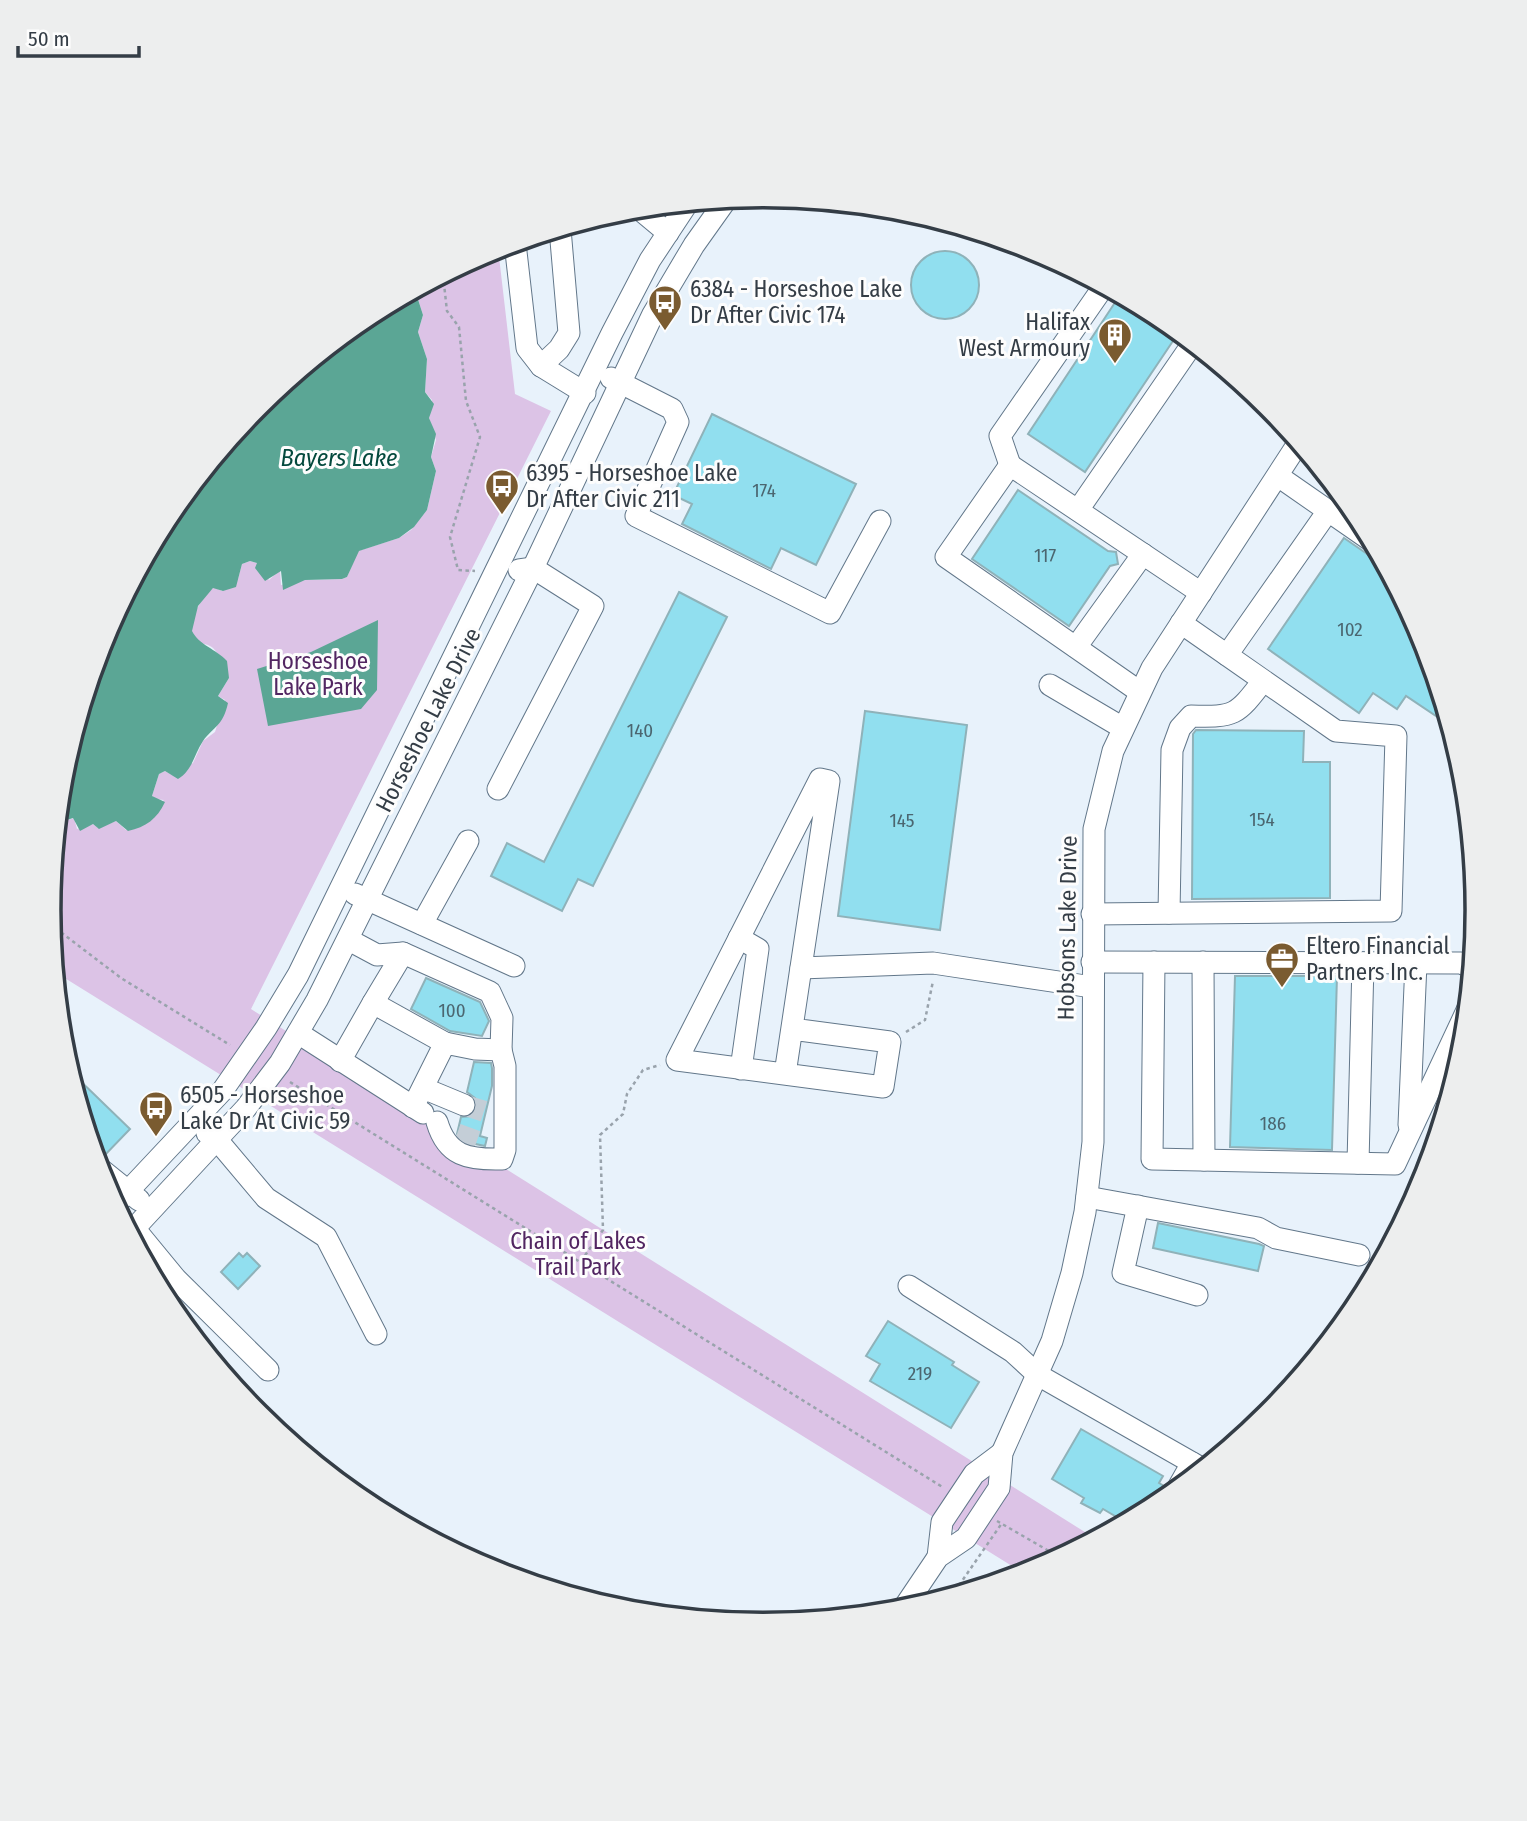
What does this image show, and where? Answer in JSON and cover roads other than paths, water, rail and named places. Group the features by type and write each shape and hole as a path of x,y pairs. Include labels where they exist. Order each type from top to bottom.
{"street":[{"name":"Horseshoe Lake Drive","path":"137,1226 218,1141 274,1072 298,1033 349,940 673,279 719,210"},
{"name":"Horseshoe Lake Drive","path":"123,1197 194,1124 248,1056 298,975 644,272 681,213"},
{"path":"650,218 668,233"},
{"path":"541,366 559,349 569,333 561,239"},
{"path":"516,254 527,348 541,366 585,393"},
{"path":"1099,294 1000,436 1010,465 1201,593"},
{"path":"1078,510 1188,351"},
{"path":"596,372 672,409 678,422 636,516 830,613 880,521"},
{"name":"Hobsons Lake Drive","path":"911,1597 938,1557 966,1538 999,1488 1002,1453 1052,1341 1072,1273 1087,1196 1093,1142 1092,914 1094,829 1101,791 1123,728 1140,692 1181,623 1294,450"},
{"path":"1010,465 946,557 1140,692"},
{"path":"1278,476 1352,527"},
{"path":"1227,655 1328,511"},
{"path":"1076,648 1143,554"},
{"path":"496,572 533,568 593,606 498,789"},
{"path":"1092,914 1391,911 1396,736 1336,731 1181,623"},
{"path":"1169,913 1172,750 1180,728 1191,716 1227,717 1243,707 1264,681"},
{"path":"1050,685 1123,728"},
{"path":"785,1074 829,781 820,779 677,1060 883,1087 890,1042 792,1029"},
{"path":"422,924 468,841"},
{"path":"341,888 514,966"},
{"path":"739,938 758,949 741,1069"},
{"path":"349,940 377,955 403,953 490,992 502,1018 501,1049 505,1066 496,1113 495,1147 502,1159 485,1160 452,1151 443,1141 438,1122"},
{"path":"340,1061 403,953"},
{"path":"1092,962 1463,964"},
{"path":"1154,962 1152,1159 1395,1164 1454,1039"},
{"path":"1203,962 1203,1160"},
{"path":"801,968 933,963 1092,988"},
{"path":"1408,1136 1416,963"},
{"path":"1358,1163 1363,964"},
{"path":"373,1003 445,1042 475,1049 501,1049"},
{"path":"298,1033 340,1061 418,1097 464,1105"},
{"path":"418,1097 445,1042"},
{"path":"418,1097 438,1122 457,1135"},
{"path":"194,1124 218,1141 266,1198 326,1237 376,1334"},
{"path":"1087,1196 1258,1228 1276,1238 1359,1255"},
{"path":"124,1199 152,1209"},
{"path":"1138,1206 1123,1273 1197,1295"},
{"path":"148,1249 268,1370"},
{"path":"909,1286 1013,1352 1038,1375 1195,1465"},
{"name":"Hobsons Lake Drive","path":"938,1557 942,1522 974,1474 1002,1453"}],"water":[{"name":"Bayers Lake","path":"418,299 423,315 418,332 427,359 425,392 434,404 429,418 436,434 431,457 436,471 427,510 414,527 399,538 359,551 347,577 342,579 305,580 283,590 281,571 265,581 255,568 257,563 250,561 242,564 236,587 223,591 213,588 198,606 192,631 199,640 227,661 229,678 218,696 228,703 221,721 203,741 183,775 178,779 165,771 159,774 152,796 165,802 155,818 146,825 128,831 116,821 99,829 93,824 80,831 73,818 67,820 75,773 99,685 134,600 155,559 180,520 236,447 300,383 336,353"},
{"path":"378,620 377,690 361,709 268,726 257,669 311,652"}],"tunnel":[{"path":"464,1105 486,1112"},
{"path":"457,1134 485,1144"}],"place":[{"name":"6384 - Horseshoe Lake Dr After Civic 174","path":"665,332"},
{"name":"Halifax West Armoury","path":"1115,365"},
{"name":"6395 - Horseshoe Lake Dr After Civic 211","path":"502,516"},
{"name":"Eltero Financial Partners Inc.","path":"1282,989"},
{"name":"6505 - Horseshoe Lake Dr At Civic 59","path":"156,1138"}],"park label":[{"name":"Horseshoe Lake Park","path":"318,674"},
{"name":"Chain of Lakes Trail Park","path":"578,1254"}]}
